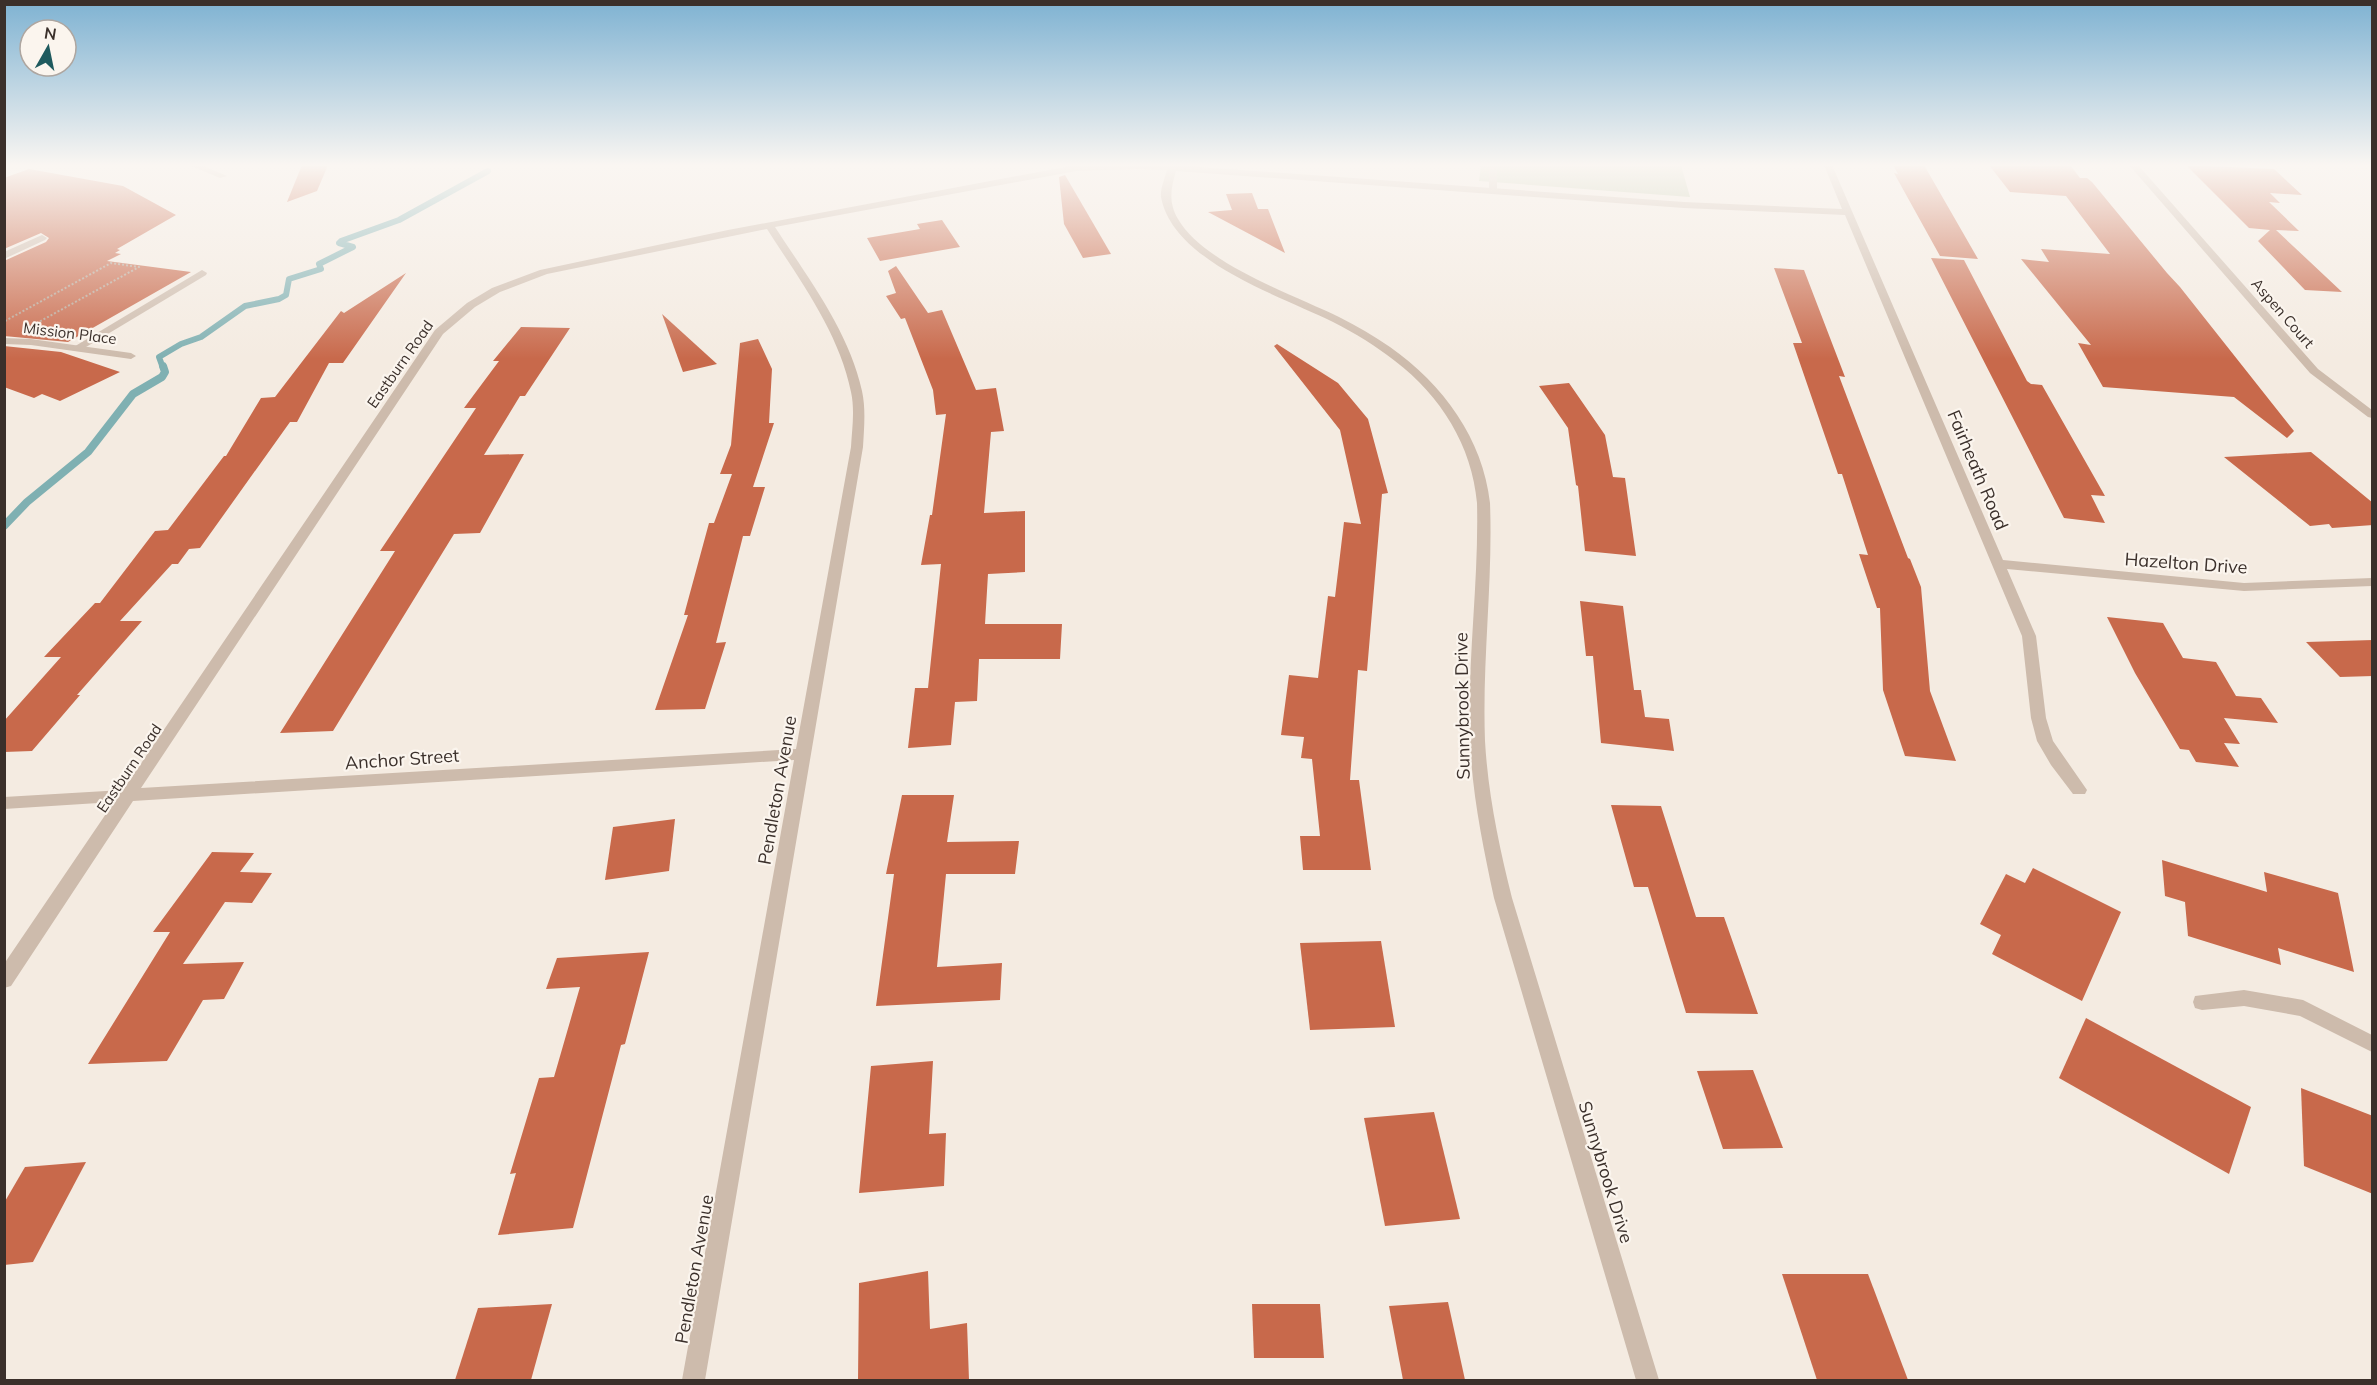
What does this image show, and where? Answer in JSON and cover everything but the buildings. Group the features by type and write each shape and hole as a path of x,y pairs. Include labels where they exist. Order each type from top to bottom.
{"street":[{"name":"Eastburn Road","path":"4,980 440,332 456,315 496,290 544,272 590,260 746,230"},
{"name":"Pendleton Avenue","path":"694,1380 857,447 859,410 852,370 838,338 773,230"},
{"name":"Sunnybrook Drive","path":"1181,230 1204,253 1227,267 1339,321 1374,341 1431,387 1460,426 1472,451 1478,468 1484,504 1478,715 1479,765 1492,850 1503,898 1648,1380"},
{"name":"Fairheath Road","path":"1856,230 2033,649 2044,740 2079,790"},
{"name":"Aspen Court","path":"2190,230 2314,371 2373,415"},
{"path":"4,256 42,238"},
{"path":"77,348 202,273"},
{"name":"Mission Place","path":"4,341 131,356"},
{"name":"Hazelton Drive","path":"1998,564 2225,586 2270,587 2373,582"},
{"name":"Anchor Street","path":"4,803 802,754"},
{"path":"2202,1002 2244,998 2303,1008 2373,1044"}],"path":[{"path":"16,320 9,319 111,263 139,267 38,323 31,322"}],"waterway":[{"path":"163,368 159,357 181,344 201,337 245,306 279,299 286,295 289,279 321,269 319,264 353,247 339,243 341,241 372,230"},
{"path":"4,526 27,502 88,452 133,394 162,377 165,372 163,366"}]}
